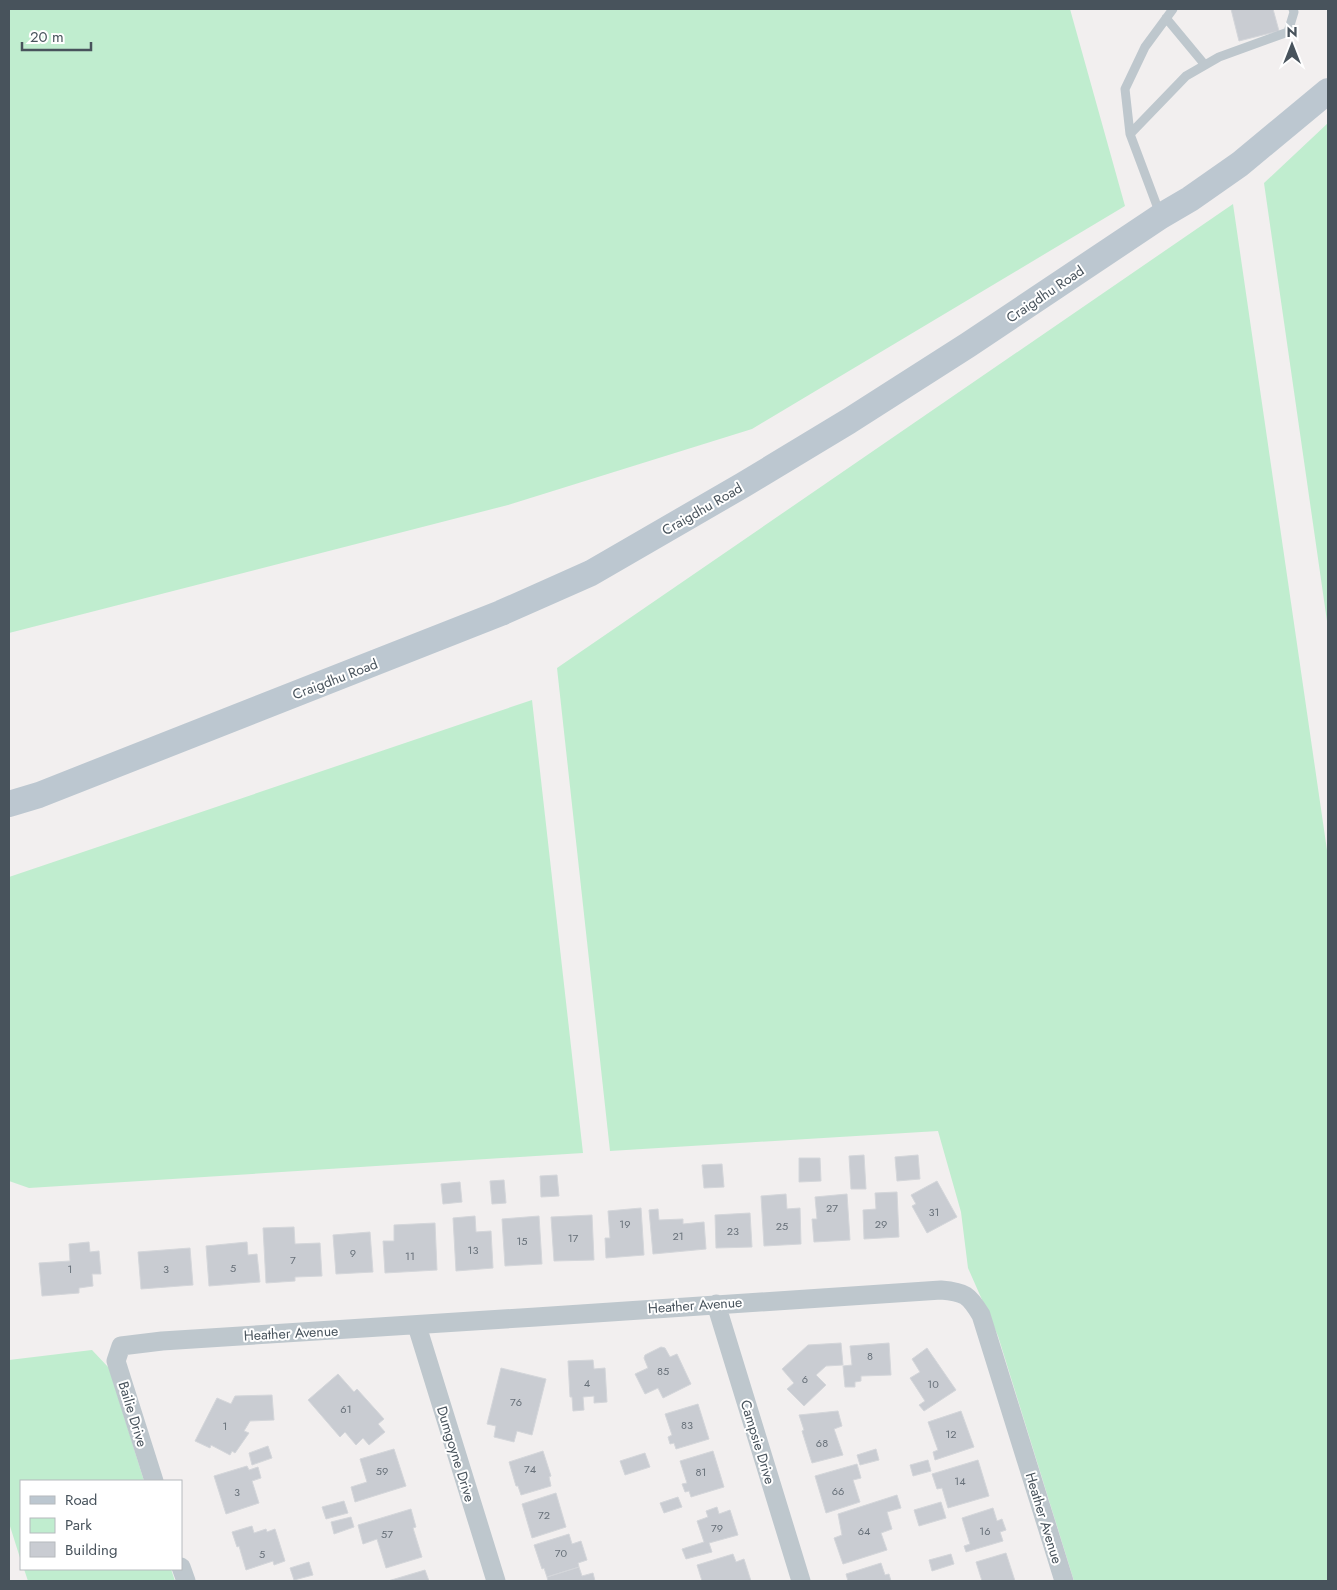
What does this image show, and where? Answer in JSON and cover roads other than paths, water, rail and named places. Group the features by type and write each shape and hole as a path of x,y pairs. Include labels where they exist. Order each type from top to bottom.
{"main road":[{"name":"Craigdhu Road","path":"9,804 67,784 501,613 591,573 743,485 857,416 968,345 1240,164 1328,91"}],"street":[{"name":"Heather Avenue","path":"121,1346 162,1341 417,1326 716,1304 941,1290 958,1291 971,1299 982,1316 1064,1581"},
{"name":"Campsie Drive","path":"716,1304 801,1581"},
{"name":"Dumgoyne Drive","path":"417,1326 496,1581"},
{"name":"Bailie Drive","path":"121,1346 116,1361 154,1480"}],"lane":[{"path":"1161,216 1130,134 1125,89 1145,47 1173,9"},
{"path":"1130,134 1186,76 1219,57 1288,32 1294,12 1293,9"},
{"path":"1166,18 1205,65"}]}
